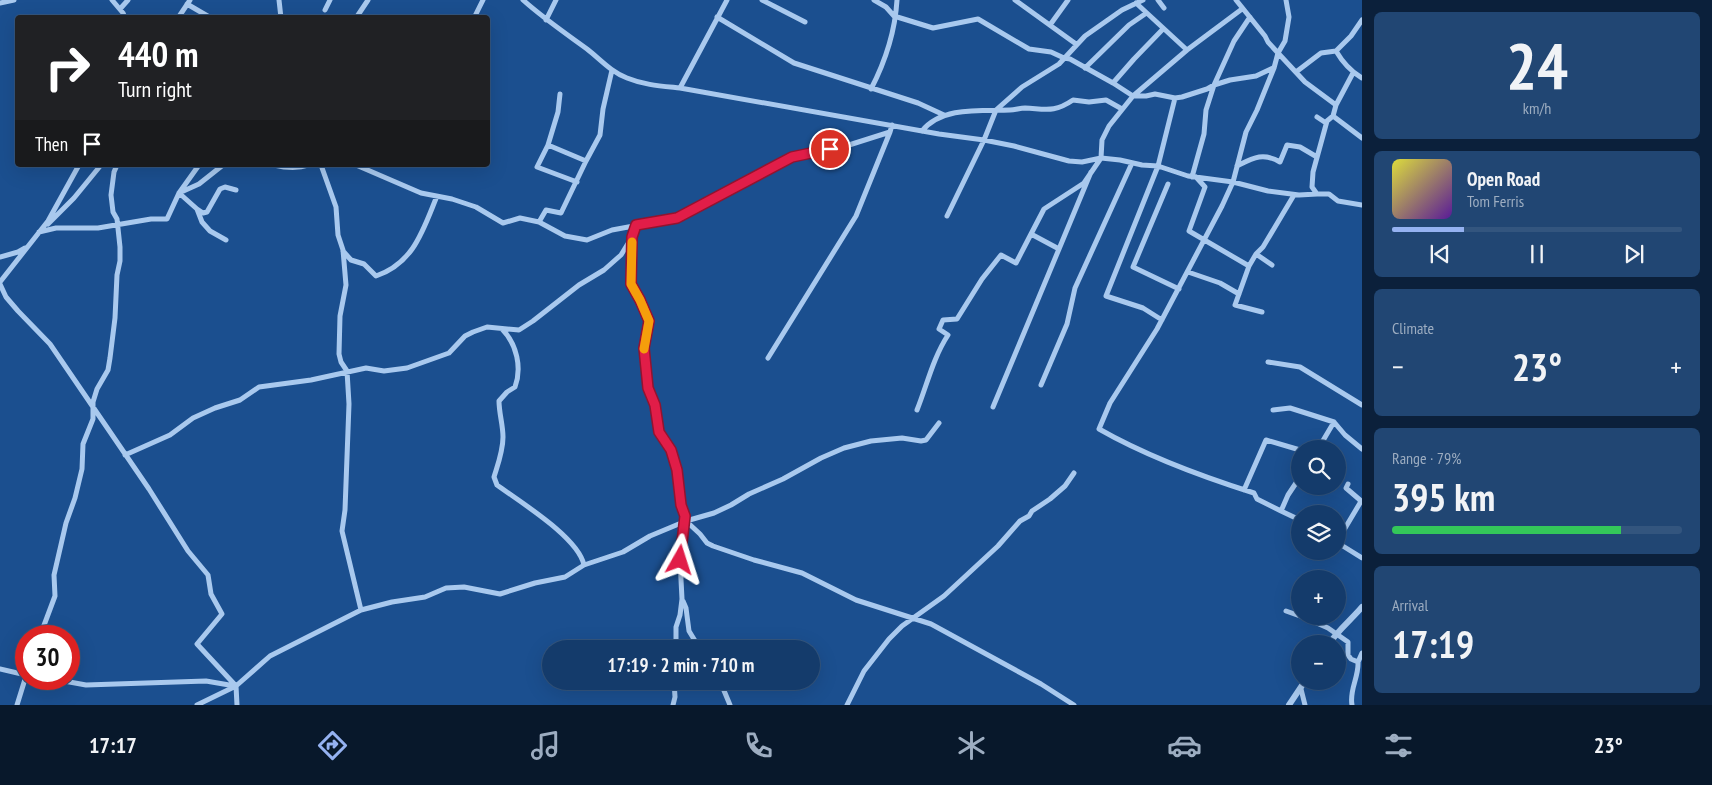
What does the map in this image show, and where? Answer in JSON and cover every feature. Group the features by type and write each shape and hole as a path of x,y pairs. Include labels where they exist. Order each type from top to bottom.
{"street":[{"path":"0,2 14,0"},
{"path":"112,0 123,15"},
{"path":"120,9 128,0"},
{"path":"279,0 281,15"},
{"path":"326,10 330,0"},
{"path":"358,15 368,0"},
{"path":"476,15 483,0"},
{"path":"523,0 546,20 612,70 627,78 651,86 680,88 826,115 984,140 1069,161 1082,162 1100,158 1132,162 1158,166 1194,177 1234,182 1268,191 1294,194 1329,194 1338,201 1362,205"},
{"path":"546,20 556,0"},
{"path":"680,88 727,0"},
{"path":"762,0 804,22"},
{"path":"874,0 886,7 895,16 933,28 978,19 1029,50 1051,52 1070,59 1114,83 1133,96 1155,94 1175,98 1208,90 1214,85 1230,80 1256,76 1274,68"},
{"path":"871,89 883,65 892,37 897,0"},
{"path":"1015,0 1022,2 1076,44"},
{"path":"1050,25 1068,0"},
{"path":"948,216 996,110 1022,87 1041,76 1064,58 1076,44 1122,10 1143,0"},
{"path":"1158,0 1164,8"},
{"path":"1236,0 1268,42 1305,82 1336,105"},
{"path":"1286,0 1289,17 1285,41 1278,53 1257,110 1246,132 1234,182 1179,289 1162,320 1110,403 1099,429 1155,458 1254,493 1257,500 1291,516"},
{"path":"180,15 189,2 206,15"},
{"path":"1136,4 1187,50"},
{"path":"917,410 927,386 938,350 948,335 939,329 943,320 957,319 982,279 1002,255 1016,263 1044,209 1084,183 1100,158 1102,140 1109,126 1133,96 1187,50 1242,9"},
{"path":"1085,68 1129,25 1145,14"},
{"path":"717,17 794,63 918,104 944,115"},
{"path":"1194,177 1204,134 1206,110 1214,85 1234,41 1250,17"},
{"path":"1296,72 1321,53 1336,50 1351,36 1362,20"},
{"path":"1114,83 1163,29"},
{"path":"1336,50 1342,61 1353,73 1362,78"},
{"path":"539,222 546,210 561,213 600,135 603,109 612,70"},
{"path":"1317,194 1312,187 1317,157 1326,123 1333,116 1336,105 1353,73"},
{"path":"560,94 558,112 548,145 537,167 577,182"},
{"path":"1162,320 1143,308 1106,296 1158,166 1175,98"},
{"path":"922,130 933,120 944,115 1025,108 1049,110 1062,107 1073,100 1089,102 1106,100 1122,109"},
{"path":"1333,116 1362,138"},
{"path":"1316,117 1326,123"},
{"path":"768,358 856,216 892,125"},
{"path":"361,167 421,193 452,199 476,207 502,223 520,218 539,222 565,236 587,240 612,230 677,218 792,157 849,145 890,132"},
{"path":"548,145 586,161"},
{"path":"1237,166 1251,159 1263,156 1280,162 1287,145 1300,147 1317,157"},
{"path":"1041,385 1067,324 1075,288 1132,162"},
{"path":"78,167 41,230 0,283 6,297 50,344 149,489 188,551 208,575 212,594 222,614 197,644 236,686 237,705"},
{"path":"41,230 74,198 99,167"},
{"path":"44,625 55,596 54,575 66,523 75,498 82,469 83,444 93,419 93,402 97,389 108,370 112,346 117,275 120,261 120,247 111,195 116,167"},
{"path":"41,230 98,228 151,219 167,219 179,193 198,167"},
{"path":"179,193 198,184 220,167"},
{"path":"281,167 302,167"},
{"path":"322,167 336,207 338,235 343,250 346,285 340,316 339,354 341,362 347,371 349,404 345,510 342,532 361,610"},
{"path":"993,407 1091,172"},
{"path":"1194,177 1205,187 1189,231 1249,266"},
{"path":"1168,184 1133,267 1179,289"},
{"path":"179,193 203,213 207,212 220,189 226,187 236,190"},
{"path":"1262,312 1235,305 1249,266 1263,247 1294,194"},
{"path":"343,250 352,260 364,264 376,276 389,272 405,259 420,238 437,196"},
{"path":"197,209 202,222 210,231 226,240"},
{"path":"125,455 170,435 193,418 240,400 259,387 311,380 366,368 384,370 407,368 449,353 465,336 472,332 487,327 519,330 579,285 604,270 621,255 632,237 636,225"},
{"path":"1031,234 1060,249"},
{"path":"632,237 631,284 649,321 644,348 648,388 655,405 659,432 671,450 677,470 681,505 686,522 707,543 713,546 802,573 856,600 931,624 1044,685 1074,705"},
{"path":"0,257 18,252 29,245"},
{"path":"1256,254 1272,265"},
{"path":"1188,272 1220,283 1239,294"},
{"path":"502,329 510,336 516,353 519,377 515,388 507,392 499,401 503,438 500,458 494,477 497,485 560,532 582,557 584,565"},
{"path":"1268,362 1300,367 1362,405"},
{"path":"1273,410 1290,408 1334,422 1345,435 1362,449"},
{"path":"1323,440 1334,422"},
{"path":"197,705 236,686 270,656 361,610 392,602 425,597 446,588 464,587 500,594 535,583 565,577 584,565 623,552 650,536 732,505 749,494 844,448 871,441 902,438 926,440 939,423"},
{"path":"1244,490 1266,440 1291,447"},
{"path":"847,705 864,671 889,639 902,626 951,590 998,546 1020,521 1029,516 1032,511 1065,486 1074,473"},
{"path":"1346,527 1360,503 1360,500 1346,488 1348,484"},
{"path":"1281,511 1291,490"},
{"path":"676,640 676,627 682,599 680,560 686,522"},
{"path":"1346,547 1362,558"},
{"path":"682,599 686,608 689,631 694,640"},
{"path":"1336,634 1362,607"},
{"path":"1286,611 1291,613"},
{"path":"1321,625 1348,642 1348,655 1351,659 1358,662"},
{"path":"1352,705 1350,699 1358,671 1358,662 1362,653"},
{"path":"0,668 15,673"},
{"path":"80,684 206,681 236,686"},
{"path":"17,705 22,690"},
{"path":"673,705 675,690"},
{"path":"724,690 730,705"},
{"path":"1289,705 1300,690"},
{"path":"1301,690 1305,705"}],"slow traffic":[{"path":"632,242 631,284 649,321 644,349"}],"route":[{"path":"680,560 686,522 681,505 677,470 671,450 662,439 656,422 655,405 648,388 644,348 649,321 631,284 632,237 636,225 677,218 792,157 830,149"}]}
